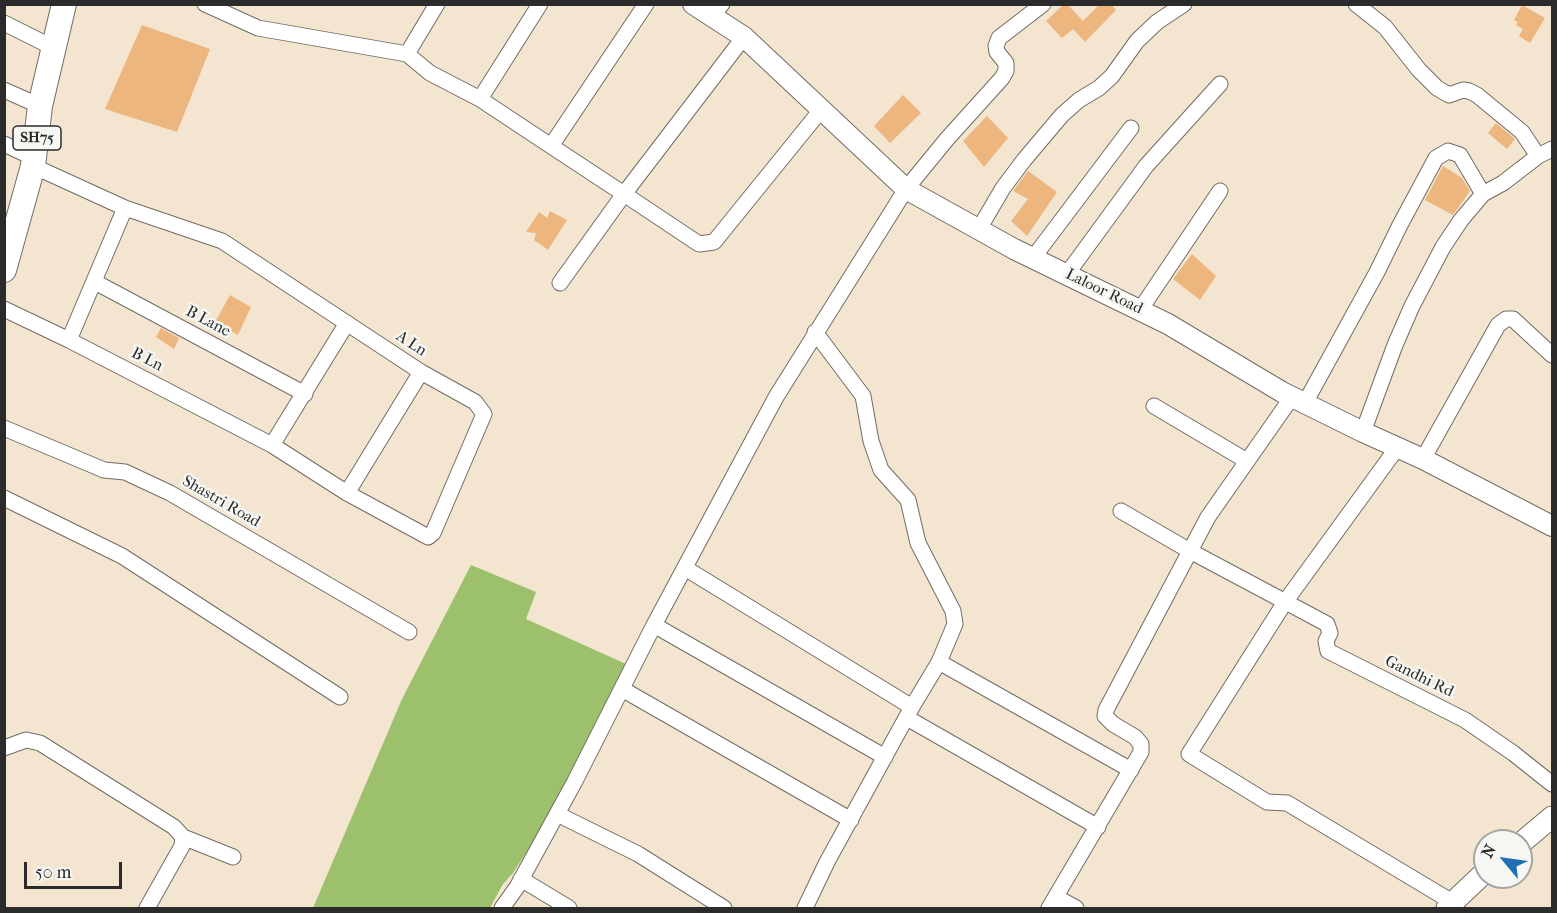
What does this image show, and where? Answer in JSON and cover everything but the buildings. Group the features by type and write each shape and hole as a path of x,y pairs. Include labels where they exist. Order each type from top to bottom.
{"main road":[{"name":"SH75","path":"4,270 34,162 40,106 64,4"},
{"path":"1533,833 1552,817"},
{"path":"1454,907 1473,886"}],"street":[{"path":"205,4 258,28 407,54 430,73 480,99 699,244 714,242 821,110"},
{"path":"407,54 437,4"},
{"path":"480,99 540,4"},
{"path":"551,146 646,4"},
{"name":"Laloor Road","path":"693,4 717,10 906,189 1033,258 1168,324 1298,400 1423,459 1552,526"},
{"path":"502,909 557,814 654,625 776,397 906,189 1002,78 1006,71 1006,63 997,52 996,46 999,38 1043,4"},
{"path":"979,230 1003,188 1062,115 1112,76 1137,41 1157,21 1184,4"},
{"path":"1366,7 1437,88 1449,94 1463,90 1477,94 1522,132 1538,156"},
{"path":"4,23 54,48"},
{"path":"560,283 624,194 744,37"},
{"path":"1067,274 1146,166 1220,84"},
{"path":"4,90 40,106"},
{"path":"1033,258 1131,128"},
{"name":"A Ln","path":"4,144 124,208 222,242 421,372 475,402 484,414 433,533 428,537 347,493 272,445"},
{"path":"1363,432 1395,345 1412,306 1443,247 1472,205 1483,194 1552,149"},
{"path":"1076,909 1052,903 1141,752 1141,744 1136,737 1113,724 1105,716 1106,710 1208,517 1247,461 1298,400 1377,272 1436,158 1448,151 1460,155 1483,194"},
{"path":"1140,310 1220,191"},
{"path":"69,340 124,208"},
{"name":"B Lane","path":"95,282 304,394"},
{"name":"B Ln","path":"4,309 272,445"},
{"path":"1423,459 1498,325 1506,319 1513,319 1552,355"},
{"path":"272,445 347,323"},
{"path":"805,909 827,862 939,662 955,624 953,611 918,543 908,500 881,470 871,441 863,396 815,332"},
{"path":"347,493 421,372"},
{"path":"1154,406 1247,461"},
{"name":"Shastri Road","path":"4,428 104,470 125,472 170,493 409,632"},
{"path":"1398,448 1285,602 1189,754 1267,802 1287,803 1454,907"},
{"path":"4,498 122,555 340,697"},
{"path":"1121,511 1285,602"},
{"path":"685,568 909,713 1098,827"},
{"name":"Gandhi Rd","path":"1285,602 1327,624 1330,633 1326,641 1328,651 1466,720 1552,784"},
{"path":"654,625 885,757"},
{"path":"939,662 1131,770"},
{"path":"622,689 851,820"},
{"path":"4,748 26,740 40,742 174,827 183,837 233,856"},
{"path":"557,814 638,854 724,909"},
{"path":"147,909 182,846 183,837"},
{"path":"521,879 569,909"}],"green space":[{"path":"471,565 536,592 526,619 626,664 539,833 513,873 503,884 490,908 313,908 402,699"}]}
